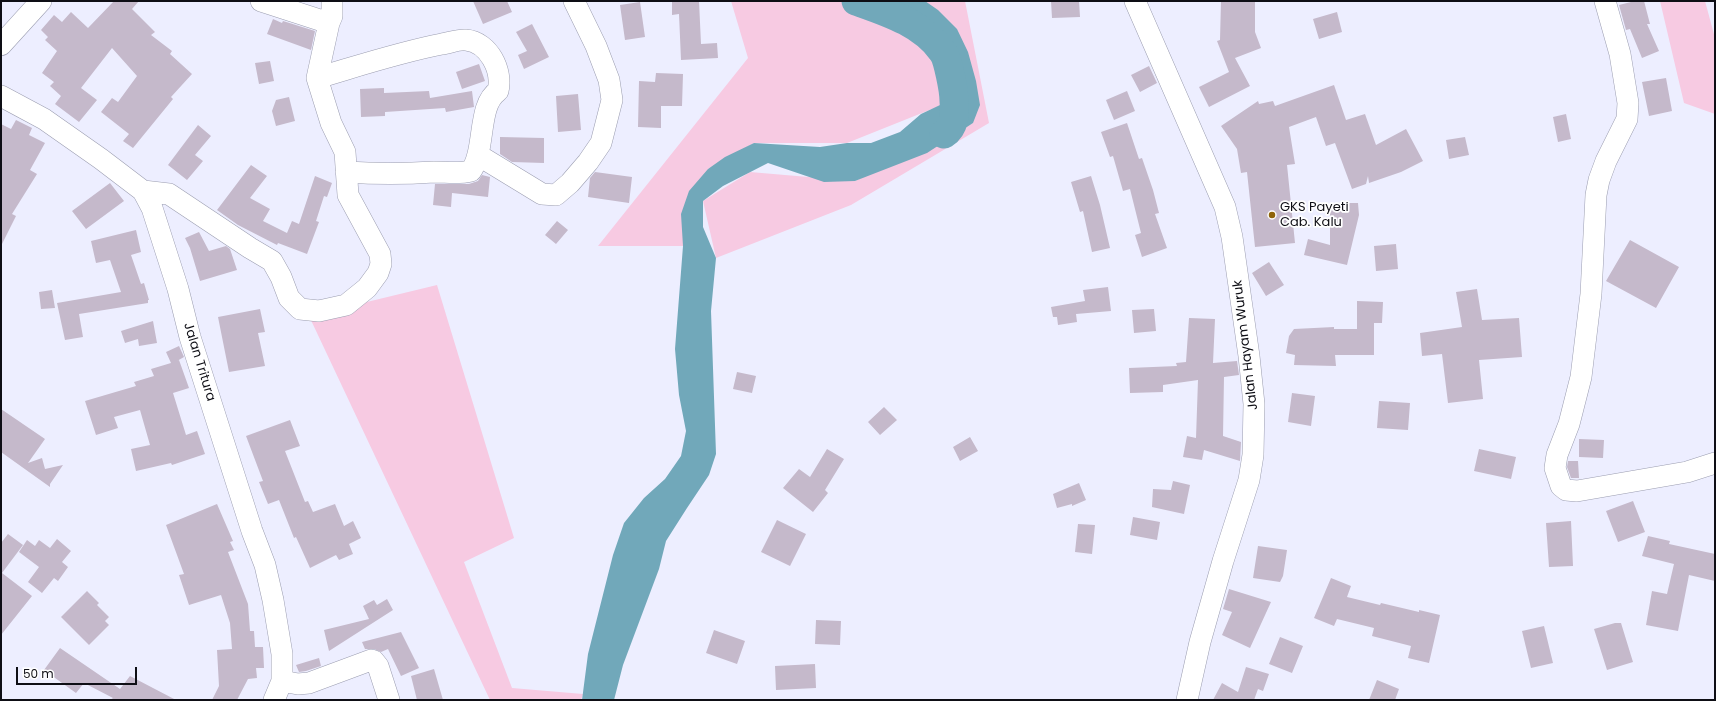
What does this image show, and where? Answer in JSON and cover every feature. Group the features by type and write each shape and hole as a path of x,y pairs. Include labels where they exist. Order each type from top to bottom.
{"street":[{"path":"1,45 41,1"},
{"path":"262,1 329,23"},
{"path":"143,191 169,194 272,260 281,277 289,298 300,309 319,311 346,305 367,288 378,273 381,264 380,254 348,195 345,152 332,123 317,78 329,23 332,16 332,1"},
{"path":"478,155 542,194 556,195 588,162 602,143 612,100 609,80 596,46 574,1"},
{"name":"Jalan Hayam Wuruk","path":"1135,1 1225,207 1232,237 1254,404 1253,455 1249,480 1202,635 1187,700"},
{"path":"1605,1 1620,54 1628,111 1627,119 1606,161 1599,180 1596,195 1591,294 1581,377 1569,424 1557,455 1555,468 1557,478 1561,486 1566,490 1577,491 1680,474 1715,463"},
{"path":"317,78 427,47 466,40 482,46 493,59 500,83 498,91 492,95 486,109 478,155 475,166 471,171 463,173 435,172 395,174 346,172"},
{"name":"Jalan Tritura","path":"1,96 44,119 101,159 143,191 152,208 178,289 190,337 252,531 265,565 280,638 282,681 274,700"},
{"path":"282,681 298,684 309,683 374,660 378,666 389,700"}],"shaded area":[{"path":"731,1 860,1 932,42 942,105 847,143 754,143 708,169 683,246 598,246 748,58"},
{"path":"918,1 965,1 989,123 851,205 716,258 703,201 750,172 855,181 973,123 957,29"},
{"path":"1660,1 1705,1 1715,38 1715,114 1684,103"},
{"path":"437,285 514,538 464,562 512,688 583,694 581,700 490,700 309,316"}],"water":[{"path":"843,1 925,1 938,10 957,29 968,52 976,81 980,105 973,123 927,153 855,181 824,182 768,163 723,186 703,201 703,227 716,258 711,311 716,454 709,475 666,541 659,569 623,665 614,700 582,700 588,654 613,555 624,523 644,498 665,479 681,456 686,431 679,395 675,349 683,246 681,214 689,191 708,169 725,157 754,143 820,147 847,143 871,143 900,132 921,114 957,97 957,86 932,42 908,25 882,11"}],"building":[{"path":"114,1 139,1 132,9 155,32 151,35 172,51 170,54 192,74 171,97 173,99 133,148 123,141 129,134 101,112 112,98 118,102 137,76 112,48 81,88 97,100 79,122 55,104 61,96 50,86 54,82 42,73 57,51 45,40 48,37 41,30 54,15 62,22 71,12 88,28"},
{"path":"473,1 507,1 512,12 483,24"},
{"path":"672,1 699,1 701,44 717,43 718,58 681,60 679,14 672,15"},
{"path":"1051,1 1079,1 1080,17 1052,18"},
{"path":"1221,1 1255,1 1255,32 1261,48 1235,58 1250,86 1209,107 1199,87 1229,72 1217,41 1220,40"},
{"path":"1635,1 1644,1 1650,24 1647,24 1659,51 1642,58 1630,29 1626,30 1619,5"},
{"path":"640,2 645,37 625,40 620,5"},
{"path":"1337,12 1342,32 1319,39 1313,19"},
{"path":"273,19 282,23 283,21 315,31 311,50 267,34"},
{"path":"532,24 549,57 524,69 518,55 527,51 516,32"},
{"path":"270,61 274,81 259,84 255,63"},
{"path":"479,64 485,81 462,89 456,72"},
{"path":"1149,66 1157,83 1140,92 1131,75"},
{"path":"656,73 683,74 682,106 661,106 661,128 638,127 639,81 655,82"},
{"path":"1666,78 1672,111 1649,116 1642,82"},
{"path":"1334,85 1346,120 1365,114 1376,145 1406,129 1423,161 1401,172 1369,183 1368,176 1366,184 1352,189 1335,143 1326,146 1316,117 1289,127 1295,164 1287,165 1295,243 1255,247 1247,172 1241,173 1237,149 1221,126 1258,101 1259,104 1273,101 1275,106"},
{"path":"384,88 384,93 429,91 430,98 472,91 474,107 446,112 445,108 385,112 385,116 361,117 360,89"},
{"path":"1127,91 1135,111 1114,120 1106,100"},
{"path":"578,94 581,130 558,132 556,96"},
{"path":"289,97 295,121 276,126 272,111 276,100"},
{"path":"1566,114 1571,139 1558,142 1553,117"},
{"path":"16,120 32,128 29,135 45,143 30,170 37,174 12,214 16,216 1,246 1,124 11,129"},
{"path":"1127,123 1139,159 1142,158 1153,190 1159,213 1155,214 1167,248 1142,257 1135,235 1141,233 1130,189 1123,191 1113,156 1110,157 1101,132"},
{"path":"198,125 211,136 195,155 203,161 187,180 168,165"},
{"path":"500,137 544,138 544,163 512,162 500,154"},
{"path":"1465,137 1469,155 1449,159 1446,140"},
{"path":"251,165 267,176 250,198 270,209 263,221 287,233 292,221 299,224 315,176 332,183 327,197 324,196 316,221 319,222 307,254 278,243 277,245 238,225 217,210"},
{"path":"595,172 632,177 629,203 588,197 590,178"},
{"path":"482,175 490,177 488,197 452,193 451,207 433,205 435,184 469,184 478,181"},
{"path":"1091,176 1100,205 1110,248 1092,252 1083,211 1080,212 1071,182"},
{"path":"110,183 124,201 86,229 72,211"},
{"path":"1330,203 1358,203 1359,215 1347,265 1304,255 1308,239 1330,245"},
{"path":"557,221 568,230 556,244 545,235"},
{"path":"136,230 141,252 131,255 141,284 144,283 149,300 148,303 79,314 83,337 65,340 57,303 121,292 110,260 96,263 91,241"},
{"path":"199,232 209,251 226,246 230,249 237,270 200,281 190,248 185,238"},
{"path":"1630,240 1679,267 1656,308 1606,281"},
{"path":"1396,244 1398,269 1376,271 1374,246"},
{"path":"1269,262 1284,285 1266,296 1252,273"},
{"path":"1108,287 1111,311 1076,314 1077,322 1058,325 1057,317 1053,317 1051,307 1085,301 1083,290"},
{"path":"1477,289 1482,320 1519,318 1522,357 1479,360 1483,399 1448,403 1442,354 1422,356 1420,333 1462,327 1456,292"},
{"path":"52,290 55,308 41,309 39,292"},
{"path":"1357,301 1383,302 1382,323 1374,323 1374,355 1335,355 1336,366 1294,365 1295,355 1286,353 1289,336 1294,329 1334,327 1334,329 1357,329"},
{"path":"260,309 265,332 258,333 265,366 229,372 218,317"},
{"path":"1154,309 1156,331 1134,333 1132,310"},
{"path":"1189,318 1215,319 1213,363 1237,361 1239,375 1224,377 1223,436 1241,442 1240,461 1204,450 1202,460 1183,457 1187,436 1196,438 1198,380 1163,385 1163,392 1130,393 1129,368 1177,366 1176,363 1186,362"},
{"path":"153,321 157,343 139,346 138,339 125,343 121,331"},
{"path":"179,346 184,357 177,361 179,360 189,388 173,393 186,435 197,431 205,454 172,465 171,463 136,471 131,449 150,445 140,410 114,417 118,428 96,435 85,401 136,386 134,382 154,376 151,369 171,363 166,352"},
{"path":"737,372 756,376 752,393 733,389"},
{"path":"1292,393 1315,396 1311,426 1288,422"},
{"path":"1379,401 1410,403 1408,430 1377,428"},
{"path":"884,407 897,420 880,435 868,422"},
{"path":"1,409 45,439 28,463 42,458 45,469 63,465 50,484 50,487 1,452"},
{"path":"290,420 300,446 285,451 305,502 308,501 313,512 335,504 344,526 353,521 361,538 349,544 353,554 339,560 336,555 310,568 296,537 294,538 279,500 268,504 259,482 263,481 246,436"},
{"path":"970,437 978,451 960,461 953,447"},
{"path":"1579,439 1604,440 1603,458 1579,457"},
{"path":"827,449 844,459 825,490 828,493 813,512 783,488 799,469 810,477"},
{"path":"1479,449 1516,457 1511,479 1474,471"},
{"path":"1568,461 1578,461 1579,478 1571,478 1567,467"},
{"path":"1173,481 1190,485 1184,514 1152,507 1153,489 1171,490"},
{"path":"1079,483 1086,500 1072,506 1072,504 1057,508 1053,494"},
{"path":"1633,501 1645,532 1618,542 1606,511"},
{"path":"217,504 233,541 230,542 234,550 228,552 248,604 250,631 254,631 255,647 263,647 264,668 256,668 257,678 248,679 237,700 212,700 219,686 217,650 232,649 230,623 221,595 189,605 179,575 184,574 166,525"},
{"path":"1133,517 1160,522 1157,540 1130,535"},
{"path":"777,520 806,534 790,566 761,552"},
{"path":"1571,521 1573,566 1549,567 1546,523"},
{"path":"1078,524 1095,525 1092,554 1075,552"},
{"path":"8,534 23,545 2,573 32,596 1,635 1,543"},
{"path":"1648,536 1670,541 1669,544 1715,554 1715,581 1689,575 1678,631 1646,625 1652,591 1667,594 1674,564 1642,556"},
{"path":"57,539 71,551 62,562 68,567 58,581 54,578 42,593 28,582 39,567 19,552 27,540 35,546 39,540 50,548"},
{"path":"1258,546 1287,550 1283,576 1280,582 1253,578"},
{"path":"1331,578 1351,586 1347,597 1380,605 1381,603 1419,612 1419,610 1440,615 1429,663 1408,658 1411,646 1372,636 1374,628 1337,619 1334,626 1314,618"},
{"path":"1229,589 1271,602 1250,648 1222,635 1232,612 1223,609"},
{"path":"87,591 99,603 97,605 109,617 105,621 109,625 89,645 61,617"},
{"path":"387,599 393,610 329,651 324,630 369,619 363,606 374,600 377,605"},
{"path":"816,620 841,621 840,645 815,644"},
{"path":"1615,623 1621,623 1633,662 1607,670 1594,629"},
{"path":"1544,626 1553,663 1531,668 1522,631"},
{"path":"714,630 745,641 737,664 706,653"},
{"path":"401,632 419,668 401,676 388,649 381,652 374,649 365,649 362,642"},
{"path":"1280,637 1303,646 1292,673 1269,664"},
{"path":"60,648 120,689 130,676 176,700 110,700 113,698 84,683 76,693 44,670"},
{"path":"319,658 321,666 299,672 296,665"},
{"path":"815,664 816,688 776,690 775,666"},
{"path":"1246,667 1269,674 1263,691 1258,689 1254,700 1213,700 1222,683 1238,692"},
{"path":"434,669 443,700 417,700 411,676"},
{"path":"1377,680 1399,689 1395,700 1369,700"}],"waterway":[{"path":"856,1 892,14 914,26 934,41 942,51 950,75 954,106 952,124 948,131 944,134"}],"place":[{"name":"GKS Payeti Cab. Kalu","path":"1272,215"}]}
